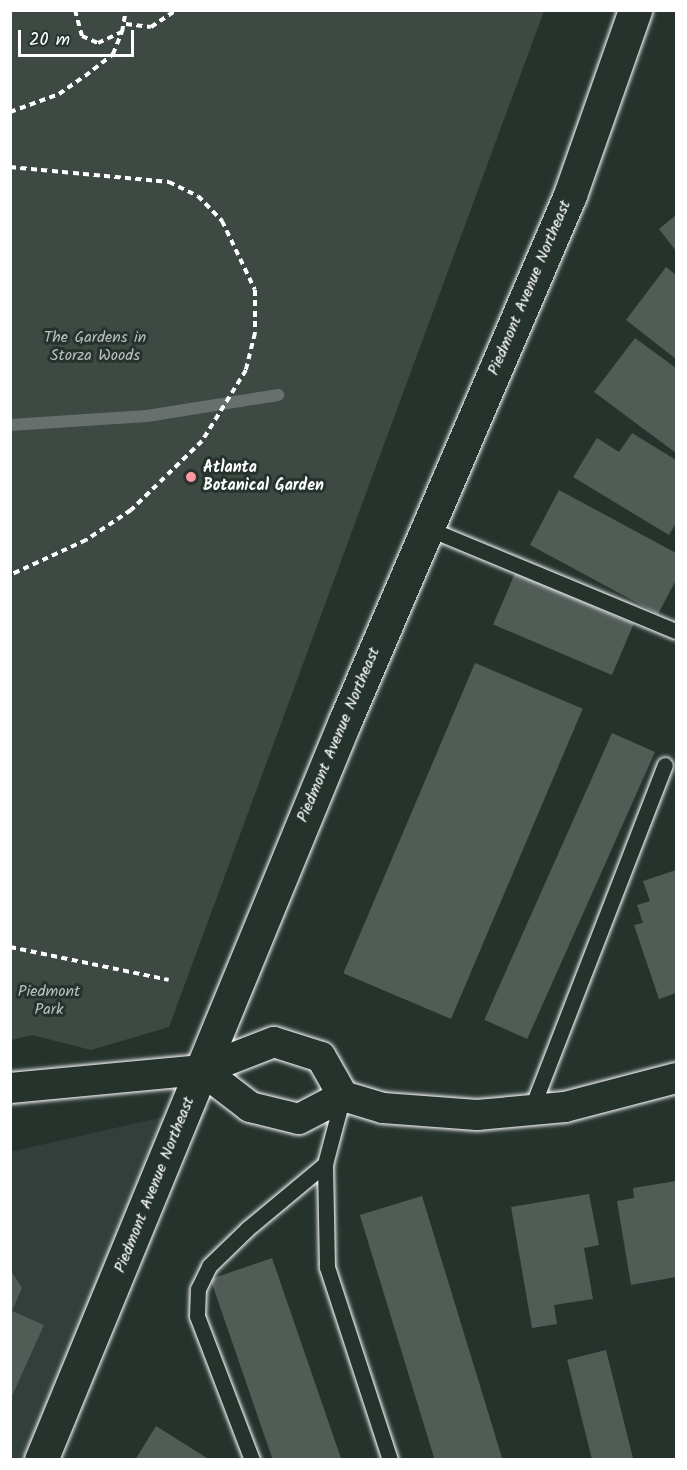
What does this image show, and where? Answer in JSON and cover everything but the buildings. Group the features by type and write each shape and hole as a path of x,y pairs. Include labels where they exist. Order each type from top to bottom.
{"main road":[{"name":"Piedmont Avenue Northeast","path":"41,1460 427,528 570,195 635,10"}],"street":[{"path":"10,1088 202,1070 274,1042 321,1058 343,1096 383,1108 477,1115 565,1107 676,1078"},
{"path":"202,1070 252,1108 298,1119 343,1096"},
{"path":"34,1460 56,1426"}],"lane":[{"path":"427,528 676,631"},
{"path":"531,1110 665,765"},
{"path":"343,1096 325,1164 327,1267 390,1460"},
{"path":"252,1460 197,1316 198,1289 210,1266 239,1236 325,1164"}],"path":[{"path":"75,10 77,28 90,40 107,42 122,32"},
{"path":"10,112 59,94 113,54 126,24 126,10"},
{"path":"126,24 151,27 176,10"},
{"path":"10,167 169,182 198,196 222,221 255,290 255,333 246,370 225,412 174,473 130,510 86,540 10,575"},
{"path":"10,947 169,980"}],"shaded area":[{"path":"211,1106 145,1208 41,1459 11,1459 10,1152"}],"green space":[{"name":"Atlanta Botanical Garden","path":"11,10 544,11 169,1027 91,1050 32,1035 11,1040"}],"waterway":[{"path":"10,425 147,416 278,395"}],"place":[{"name":"Atlanta Botanical Garden","path":"191,477"}],"park label":[{"name":"The Gardens in Storza Woods","path":"95,347"},
{"name":"Piedmont Park","path":"49,1001"}]}
